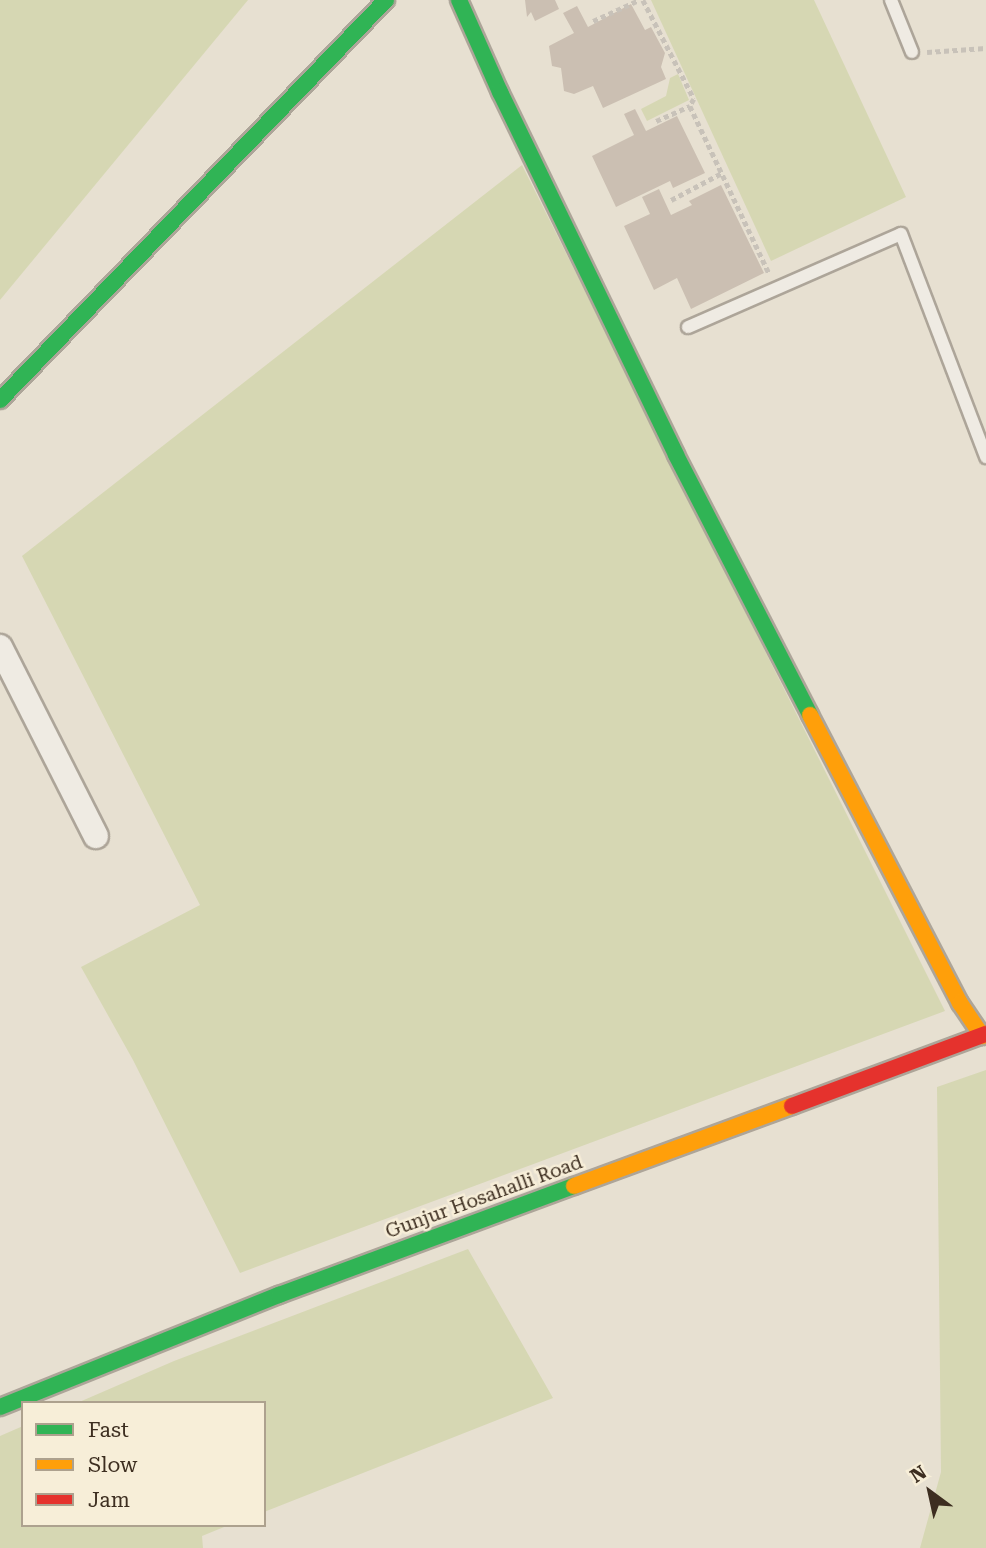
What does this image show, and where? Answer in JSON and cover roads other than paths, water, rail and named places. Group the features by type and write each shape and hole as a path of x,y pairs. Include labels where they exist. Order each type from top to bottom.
{"street":[{"path":"0,400 386,0"},
{"path":"459,0 506,104 676,456 960,1003 984,1035"},
{"path":"0,647 96,836"},
{"name":"Gunjur Hosahalli Road","path":"0,1407 279,1295 984,1035"}],"lane":[{"path":"891,0 912,52"},
{"path":"688,327 901,234 986,457"}]}
